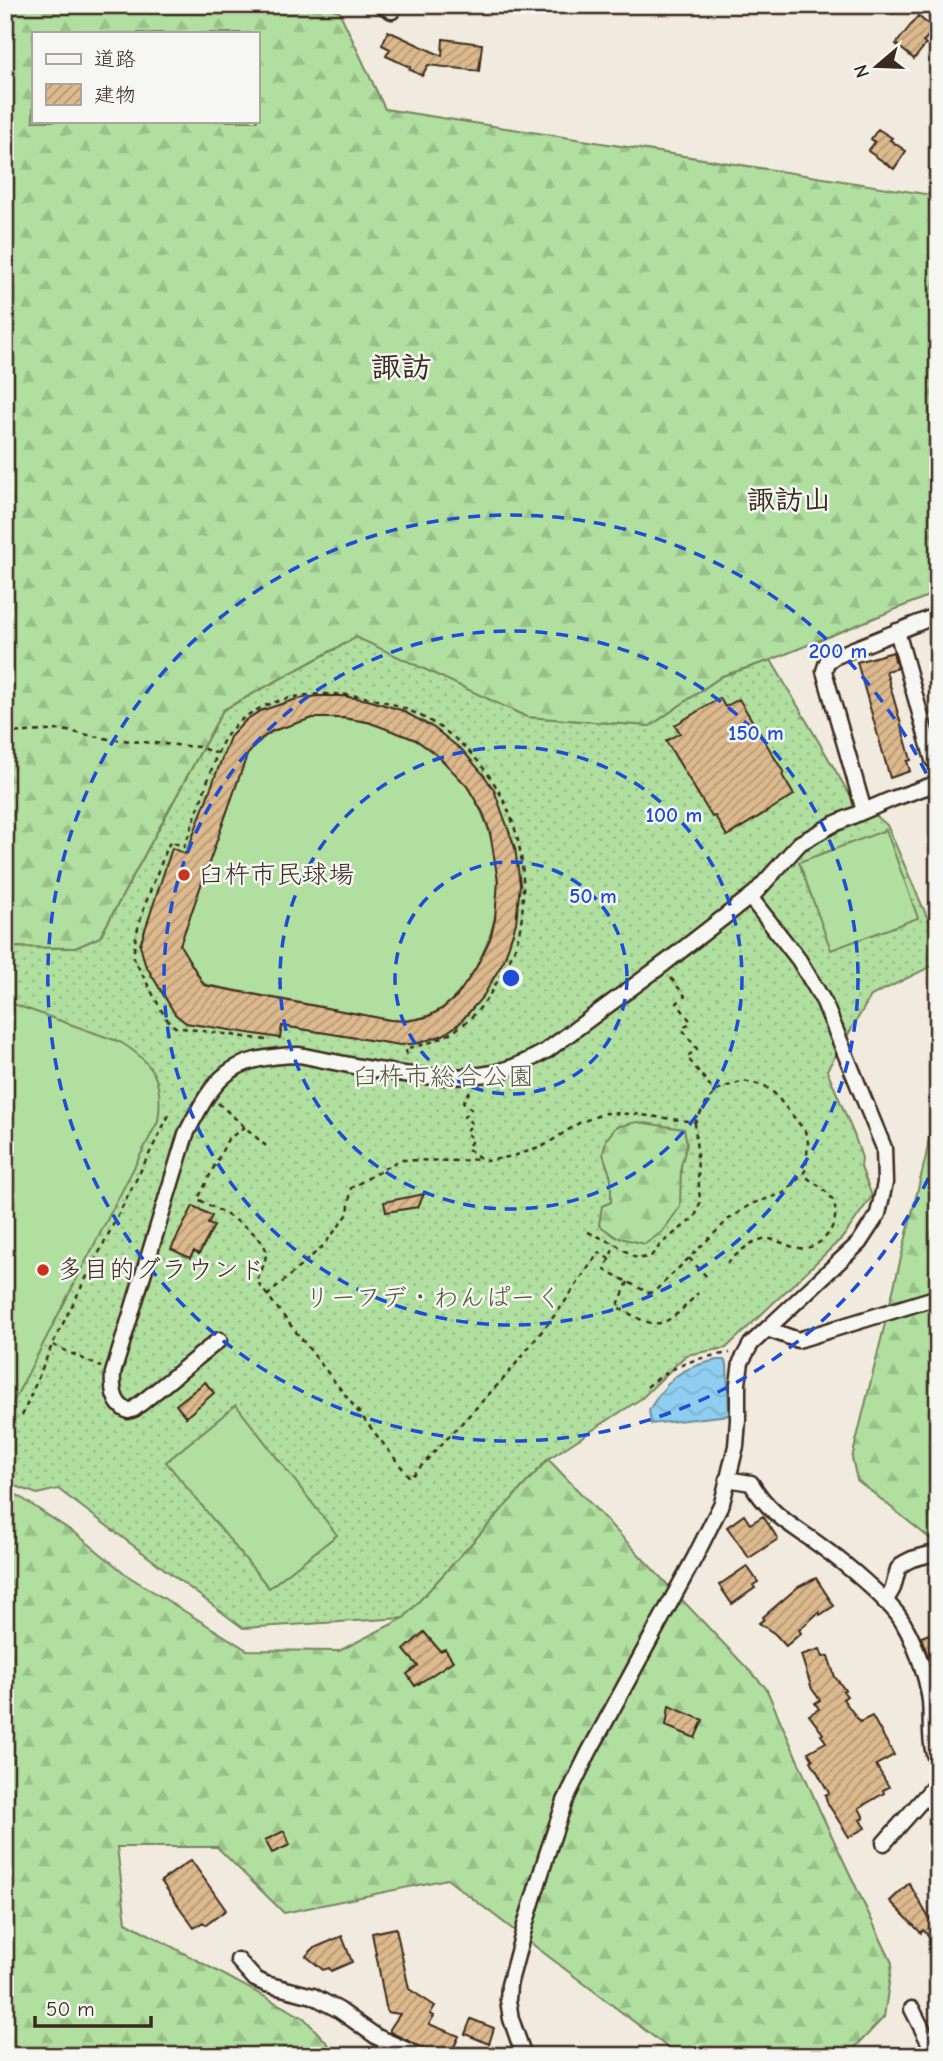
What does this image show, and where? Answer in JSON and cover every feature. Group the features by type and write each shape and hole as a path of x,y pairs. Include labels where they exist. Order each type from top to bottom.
{"street":[{"path":"864,811 824,670 834,657 938,615"},
{"path":"897,631 933,760"},
{"path":"219,1340 134,1409 122,1409 113,1395 113,1373 187,1134 205,1097 225,1073 273,1057 299,1055 450,1079 498,1072 526,1062 546,1052 750,897 800,843 834,824 938,783"},
{"path":"524,2056 511,2019 509,1984 526,1922 565,1801 722,1503 736,1446 741,1362 751,1344 859,1243 878,1214 885,1183 884,1148 824,1002 799,960 750,897"},
{"path":"768,1329 798,1340 938,1297"},
{"path":"727,1479 751,1483 761,1500 774,1513 828,1550 898,1616 914,1646 925,1678 930,1701 932,1753 938,1764"},
{"path":"885,1602 893,1588 898,1569 904,1563 938,1552"},
{"path":"884,1843 938,1782"},
{"path":"238,1960 256,1979 313,1996 339,2010 377,2037 420,2056"},
{"path":"912,2009 936,2056"}],"path":[{"path":"265,1040 174,1027 165,1017 134,959 136,930 170,841 184,847 216,753 232,729 256,710 305,694 344,694 392,704 429,720 458,742 480,762 492,778 515,826 522,855 523,900 514,949 494,988 468,1020 443,1038 406,1048 407,1060"},
{"path":"5,733 62,730 108,739 198,747 216,753"},
{"path":"671,978 685,996 677,1003 691,1022 681,1029 697,1049 687,1056 715,1092"},
{"path":"588,1232 615,1244 638,1259 651,1256 662,1242 695,1217 700,1203 695,1122 715,1092 726,1086 744,1081 765,1086 775,1094 807,1136 808,1156 803,1174 784,1193 742,1209 655,1292 649,1293 605,1270 615,1244"},
{"path":"470,1084 470,1091 463,1102 471,1109 464,1117 473,1124 466,1132 473,1139 467,1148 487,1161 542,1147 579,1124 605,1113 695,1122"},
{"path":"205,1097 266,1146"},
{"path":"22,1416 52,1345 169,1115"},
{"path":"245,1127 228,1139 198,1199 251,1231 263,1242 267,1254 257,1282 410,1478 506,1376 562,1306 599,1252 610,1259"},
{"path":"267,1296 324,1245 348,1214 351,1188 399,1160 460,1161 480,1158"},
{"path":"727,1263 751,1243 766,1238 803,1249 816,1245 826,1236 835,1221 836,1208 824,1189 803,1174"},
{"path":"690,1258 707,1277"},
{"path":"628,1282 617,1307 657,1324 672,1318 698,1293"},
{"path":"52,1345 113,1373"},
{"path":"647,1387 663,1373 700,1357 734,1353"}],"green space":[{"path":"5,5 318,5 339,11 385,109 938,196 938,592 771,660 722,676 650,726 527,717 356,637 223,710 100,937 75,948 12,947 5,950"},
{"name":"臼杵市総合公園","path":"357,637 527,717 650,726 722,676 771,660 848,792 887,825 938,942 938,963 871,996 827,1070 855,1137 862,1158 861,1167 872,1196 843,1237 726,1348 686,1355 642,1398 548,1459 404,1618 243,1628 58,1489 37,1494 5,1482 5,950 12,947 75,948 100,937 223,710"},
{"path":"313,718 347,719 378,725 407,736 432,751 454,771 472,795 486,823 495,856 498,889 489,938 475,968 458,993 442,1008 424,1017 390,1020 207,985 203,983 181,947 247,755 261,740 276,730"},
{"path":"886,830 918,918 831,950 799,862"},
{"name":"多目的グラウンド","path":"5,1001 120,1042 132,1050 154,1074 158,1084 159,1107 158,1121 5,1418"},
{"path":"938,1085 938,1545 857,1480 852,1458 926,1156"},
{"path":"637,1122 684,1129 687,1144 681,1166 680,1207 662,1232 645,1244 616,1237 599,1225 602,1206 611,1202 611,1178 603,1154 606,1140 616,1127"},
{"path":"236,1405 337,1535 269,1588 166,1462"},
{"path":"548,1459 766,1688 820,1811 892,1963 884,2017 847,2056 679,2056 447,1879 284,1913 217,1847 117,1847 126,1922 304,2018 339,2056 5,2056 5,1487 79,1536 128,1576 247,1650 339,1651 404,1618"}],"water":[{"path":"724,1360 727,1364 729,1415 651,1424 649,1410 669,1382 684,1371"}],"building":[{"path":"918,16 934,29 914,59 896,44"},
{"path":"388,31 442,56 443,39 482,44 479,71 428,65 422,76 386,56 390,49 382,45"},
{"path":"878,129 906,151 894,169 868,151 875,142 871,139"},
{"path":"893,652 897,668 886,671 911,760 907,761 910,771 890,778 857,662"},
{"name":"臼杵市民球場","path":"319,696 368,700 401,710 434,728 463,751 494,790 515,848 520,884 516,923 504,960 484,995 459,1024 443,1035 419,1043 400,1045 282,1026 280,1038 186,1023 175,1014 145,964 140,945 172,848 186,854 230,737 246,720 260,711 297,699","holes":["313,718 343,718 368,722 416,740 438,756 467,786 483,813 490,832 498,881 495,919 490,939 476,968 457,996 427,1017 407,1021 390,1020 204,985 180,945 247,755 272,731"]},
{"path":"720,698 725,707 739,699 784,773 782,775 794,795 727,836 715,816 712,817 666,741 680,733 675,725"},
{"path":"424,1194 418,1207 386,1212 384,1202"},
{"path":"193,1206 212,1216 208,1224 214,1226 199,1254 194,1251 190,1258 171,1249"},
{"path":"205,1382 214,1393 186,1417 176,1405"},
{"path":"744,1515 750,1524 763,1516 778,1539 749,1558 727,1527"},
{"path":"747,1566 758,1582 753,1585 755,1588 732,1604 719,1585"},
{"path":"816,1578 834,1606 820,1615 819,1612 786,1646 759,1623 798,1587"},
{"path":"424,1632 440,1651 445,1649 453,1661 415,1686 407,1674 418,1666 404,1650"},
{"path":"934,1632 938,1642 937,1682 921,1637"},
{"path":"820,1649 823,1657 828,1656 835,1677 845,1690 843,1691 847,1696 843,1699 860,1722 872,1716 894,1755 876,1765 889,1787 859,1808 864,1818 860,1820 865,1828 849,1837 828,1804 825,1795 829,1793 808,1752 826,1742 809,1715 819,1709 815,1703 820,1700 812,1689 801,1655"},
{"path":"669,1706 703,1720 695,1738 666,1726"},
{"path":"284,1831 290,1845 272,1853 265,1840"},
{"path":"191,1860 226,1910 206,1925 203,1922 194,1928 161,1881"},
{"path":"909,1883 930,1920 938,1913 938,1945 923,1930 921,1933 890,1901"},
{"path":"396,1928 409,1989 435,2006 430,2014 434,2016 429,2024 459,2036 450,2056 438,2056 390,2032 400,2014 387,2012 372,1933"},
{"path":"342,1936 352,1962 331,1971 329,1968 323,1970 306,1956 314,1948"},
{"path":"471,2019 494,2028 489,2044 465,2034"}],"place":[{"name":"臼杵市民球場","path":"184,875"},
{"name":"多目的グラウンド","path":"43,1270"}],"district":[{"name":"諏訪","path":"401,367"},
{"name":"諏訪山","path":"789,500"}],"park label":[{"name":"リーフデ・わんぱーく","path":"433,1298"}]}
